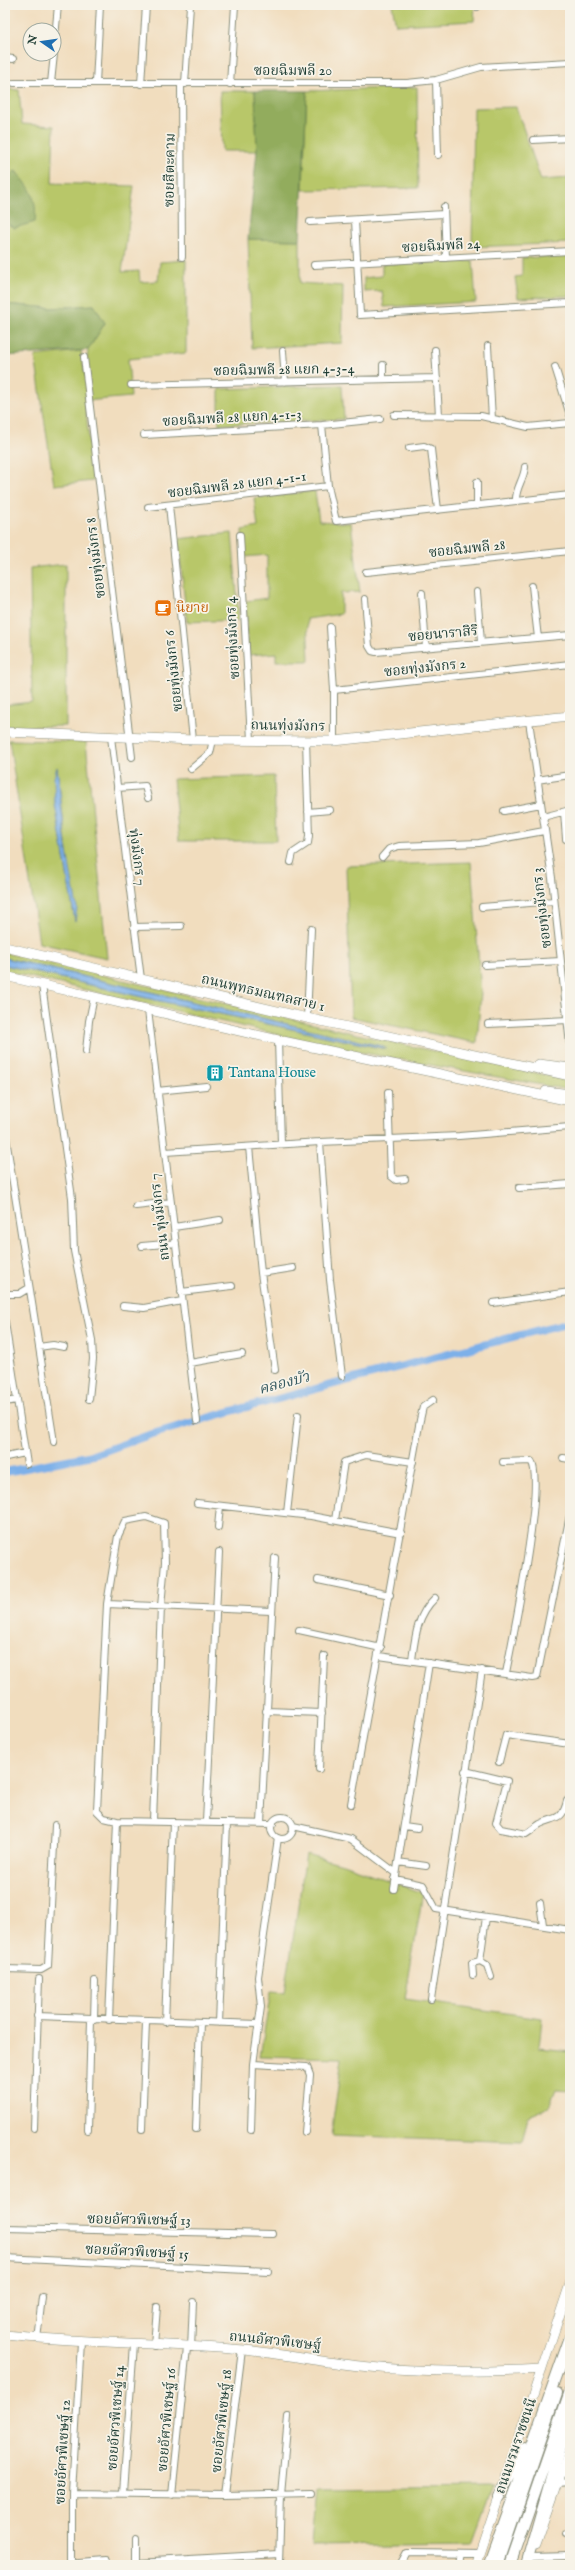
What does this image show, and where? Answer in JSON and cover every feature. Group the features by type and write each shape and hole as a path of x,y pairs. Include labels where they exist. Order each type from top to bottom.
{"main road":[{"name":"ถนนทุ่งมังกร","path":"5,732 193,740 334,741 570,716"},
{"name":"ถนนพุทธมณฑลสาย 1","path":"5,947 307,1018 570,1076"},
{"path":"5,976 278,1040 510,1087 570,1101"},
{"name":"ถนนพุทธมณฑลสาย 1","path":"515,1064 570,1068"},
{"path":"510,1087 570,1094"},
{"path":"476,2565 570,2284"},
{"name":"ถนนอัศวพิเชษฐ์","path":"5,2335 81,2342 242,2350 361,2366 404,2369 471,2372 542,2369"},
{"name":"ถนนบรมราชชนนี","path":"490,2565 570,2337"},
{"path":"498,2565 570,2355"},
{"path":"510,2565 570,2390"},
{"path":"514,2565 570,2404"},
{"path":"529,2562 570,2412"},
{"path":"499,2497 542,2415"},
{"path":"529,2562 570,2448"}],"street":[{"path":"56,22 58,5"},
{"path":"96,84 100,5"},
{"path":"141,84 146,5"},
{"name":"ซอยสีตะคาม","path":"182,257 183,84 190,5"},
{"path":"230,84 235,5"},
{"path":"5,58 13,59"},
{"path":"51,83 53,62"},
{"name":"ซอยฉิมพลี 20","path":"14,84 407,83 436,80 481,67 570,62"},
{"path":"436,80 438,155"},
{"path":"533,140 570,138"},
{"path":"310,222 355,220 444,211 446,258"},
{"path":"355,220 359,262 360,315 570,303"},
{"name":"ซอยฉิมพลี 24","path":"314,265 570,251"},
{"path":"488,346 492,419"},
{"path":"435,350 439,415"},
{"path":"283,351 285,382"},
{"name":"ซอยทุ่งมังกร 8","path":"84,357 132,757"},
{"path":"383,365 383,379"},
{"path":"555,367 570,415"},
{"name":"ซอยฉิมพลี 28 แยก 4-3-4","path":"131,385 437,378"},
{"path":"394,415 480,416 528,427 570,423"},
{"name":"ซอยฉิมพลี 28 แยก 4-1-3","path":"144,435 322,425 380,419"},
{"path":"322,425 328,486 336,521 570,495"},
{"path":"409,448 424,446 430,449 438,510"},
{"path":"516,501 515,494 522,480 525,467"},
{"path":"477,482 477,506"},
{"name":"ซอยฉิมพลี 28 แยก 4-1-1","path":"148,507 328,486"},
{"name":"ซอยทุ่งมังกร 6","path":"170,505 193,740"},
{"name":"ซอยทุ่งมังกร 4","path":"240,535 251,740"},
{"name":"ซอยฉิมพลี 28","path":"366,572 570,551"},
{"path":"532,586 538,638"},
{"path":"477,592 481,642"},
{"path":"422,593 426,648"},
{"name":"ซอยนาราสิริ","path":"365,599 369,646 372,651 426,648 570,635"},
{"path":"330,628 334,690 334,741"},
{"name":"ซอยทุ่งมังกร 2","path":"334,690 570,664"},
{"name":"ซอยทุ่งมังกร 3","path":"529,721 561,961 567,989 570,1045"},
{"name":"ทุ่งมังกร 7","path":"111,737 140,979"},
{"path":"192,768 210,753 213,740"},
{"path":"291,862 294,851 308,843 306,740"},
{"path":"538,780 570,775"},
{"path":"117,788 144,786 148,798"},
{"path":"504,811 541,804"},
{"path":"308,812 330,810"},
{"path":"543,817 567,811 566,839"},
{"path":"382,857 389,849 399,846 478,843 544,831"},
{"path":"482,907 554,902"},
{"path":"134,927 181,926"},
{"path":"307,1018 311,929"},
{"path":"484,965 561,961"},
{"path":"42,985 72,1198 74,1251 92,1335 94,1359 89,1398"},
{"path":"86,1052 89,1021 94,997"},
{"name":"ถนน ทุ่งมังกร 7","path":"148,1010 197,1421"},
{"path":"488,1024 568,1020"},
{"path":"278,1040 281,1144"},
{"path":"157,1091 206,1086"},
{"path":"388,1092 388,1139 391,1176 396,1180 405,1180"},
{"path":"165,1152 281,1144 509,1133 570,1127"},
{"path":"5,1132 54,1442"},
{"path":"320,1142 330,1280 342,1376"},
{"path":"249,1147 261,1273 275,1370"},
{"path":"519,1188 570,1184"},
{"path":"136,1206 171,1202"},
{"path":"174,1227 220,1220"},
{"path":"142,1246 176,1243"},
{"path":"261,1273 292,1268"},
{"path":"181,1292 232,1286"},
{"path":"5,1294 18,1294 29,1288"},
{"path":"493,1303 570,1292"},
{"path":"123,1306 144,1308 182,1301"},
{"path":"5,1322 27,1464"},
{"path":"39,1347 53,1345 64,1347"},
{"path":"190,1363 242,1354"},
{"path":"5,1402 18,1400"},
{"path":"351,1804 422,1412 426,1403 432,1400"},
{"path":"288,1512 298,1415"},
{"path":"6,1457 26,1453"},
{"path":"335,1520 344,1462 366,1455 413,1462"},
{"path":"562,1458 570,1459"},
{"path":"503,1462 531,1461 534,1479 529,1542 506,1673"},
{"path":"197,1503 288,1512 401,1533"},
{"path":"218,1527 220,1506"},
{"path":"379,1656 506,1673 532,1678 538,1676 570,1515"},
{"path":"152,1821 161,1606 165,1563 164,1523 146,1517 125,1521 118,1536 107,1604 97,1811 104,1818 117,1821 273,1824"},
{"path":"206,1822 219,1552"},
{"path":"261,1823 275,1558"},
{"path":"318,1580 390,1594"},
{"path":"412,1660 419,1621 427,1606 435,1598"},
{"path":"107,1604 271,1611"},
{"path":"299,1630 380,1648"},
{"path":"318,1769 324,1656"},
{"path":"394,1889 430,1663"},
{"path":"431,1999 465,1771 482,1670"},
{"path":"266,1711 322,1713"},
{"path":"499,1762 506,1735 570,1744"},
{"path":"465,1771 506,1781 496,1823 501,1829 526,1834 540,1824 560,1817 564,1813 567,1801"},
{"path":"251,2130 253,2064 261,2000 258,1984 259,1968 278,1838 272,1830 273,1824 277,1819 284,1817 290,1820 293,1826 292,1832 288,1837 278,1838"},
{"path":"109,2020 117,1821"},
{"path":"164,2022 173,1822"},
{"path":"219,2023 227,1822"},
{"path":"5,1969 41,1970 48,1966 55,1825"},
{"path":"293,1826 351,1839 396,1876 423,1885 430,1894 433,1906 444,1910 570,1930"},
{"path":"404,1826 418,1828"},
{"path":"398,1862 426,1866"},
{"path":"540,1903 543,1926"},
{"path":"480,1961 486,1917"},
{"path":"473,1975 472,1963 480,1961 487,1965 491,1977"},
{"path":"34,2128 39,1978"},
{"path":"88,2130 92,2019 95,1981"},
{"path":"37,2016 146,2022 258,2024"},
{"path":"142,2129 146,2022"},
{"path":"196,2128 200,2023"},
{"path":"253,2064 307,2067 310,2075 306,2132"},
{"name":"ซอยอัศวพิเชษฐ์ 13","path":"5,2228 273,2234"},
{"name":"ซอยอัศวพิเชษฐ์ 15","path":"5,2258 268,2271"},
{"path":"37,2339 42,2297"},
{"name":"ซอยอัศวพิเชษฐ์ 16","path":"172,2495 193,2302"},
{"path":"154,2346 157,2307"},
{"name":"ซอยอัศวพิเชษฐ์ 12","path":"72,2564 72,2494 81,2342"},
{"name":"ซอยอัศวพิเชษฐ์ 14","path":"123,2492 134,2345"},
{"name":"ซอยอัศวพิเชษฐ์ 18","path":"224,2495 242,2350"},
{"path":"279,2565 281,2494 288,2417"},
{"path":"558,2482 570,2481"},
{"path":"72,2494 123,2492 172,2495 311,2493"},
{"path":"136,2538 136,2564 279,2554"},
{"path":"400,2565 407,2552 480,2553"},
{"path":"458,2565 461,2553"},
{"path":"529,2562 570,2556"},
{"path":"52,2565 106,2562"}],"green space":[{"path":"392,5 475,5 474,21 396,25"},
{"path":"417,87 418,188 303,190 307,91"},
{"path":"7,89 19,90 22,124 54,126 52,183 134,186 122,272 139,271 140,282 158,281 160,262 186,260 186,353 128,359 131,397 85,401 93,481 54,485 35,356 81,351 85,376 88,350 105,323 94,305 51,308 5,304 5,222 14,228 31,192 16,171 5,180"},
{"path":"220,91 255,91 257,151 222,151"},
{"path":"255,91 307,91 300,240 248,239 257,151"},
{"path":"516,107 541,180 570,178 570,243 472,247 474,108"},
{"path":"15,171 26,183 32,194 35,207 35,222 14,228 5,222 5,180"},
{"path":"248,239 300,240 300,283 343,286 342,343 252,348"},
{"path":"570,255 570,296 518,298 515,277 522,276 522,258"},
{"path":"473,261 476,302 384,307 382,291 364,292 364,278 382,276 382,264"},
{"path":"5,304 51,308 94,305 105,323 88,350 5,356"},
{"path":"342,385 344,419 219,425 219,389"},
{"path":"315,491 319,521 351,523 360,592 341,593 341,614 307,619 309,661 276,661 276,653 248,655 246,601 267,598 267,555 244,557 242,530 258,527 254,498"},
{"path":"232,533 239,620 187,622 178,539"},
{"path":"66,564 66,726 5,727 5,705 32,702 30,568"},
{"path":"9,740 86,742 107,958 39,943","holes":["57,768 75,921 55,804"]},
{"path":"274,776 276,841 179,841 173,779"},
{"path":"471,862 481,992 477,1043 351,1017 346,866"},
{"path":"5,953 396,1043 570,1080 570,1090 331,1047 5,971 5,965 155,1000 385,1049 381,1046 5,958"},
{"path":"306,1854 343,1864 423,1893 405,1999 542,2018 539,2048 570,2051 570,2091 556,2090 549,2107 528,2116 522,2142 331,2135 342,2058 260,2056 271,1991 285,1992"},
{"path":"493,2487 472,2544 312,2546 317,2489"}],"water":[{"path":"57,767 66,846 77,908 75,921 55,804 54,778"},
{"path":"5,958 381,1046 387,1049 155,1000 5,965"}],"waterway":[{"name":"คลองบัว","path":"5,1472 93,1455 149,1435 228,1412 570,1322"}],"place":[{"name":"นิยาย","path":"163,608"},
{"name":"Tantana House","path":"215,1073"}]}
